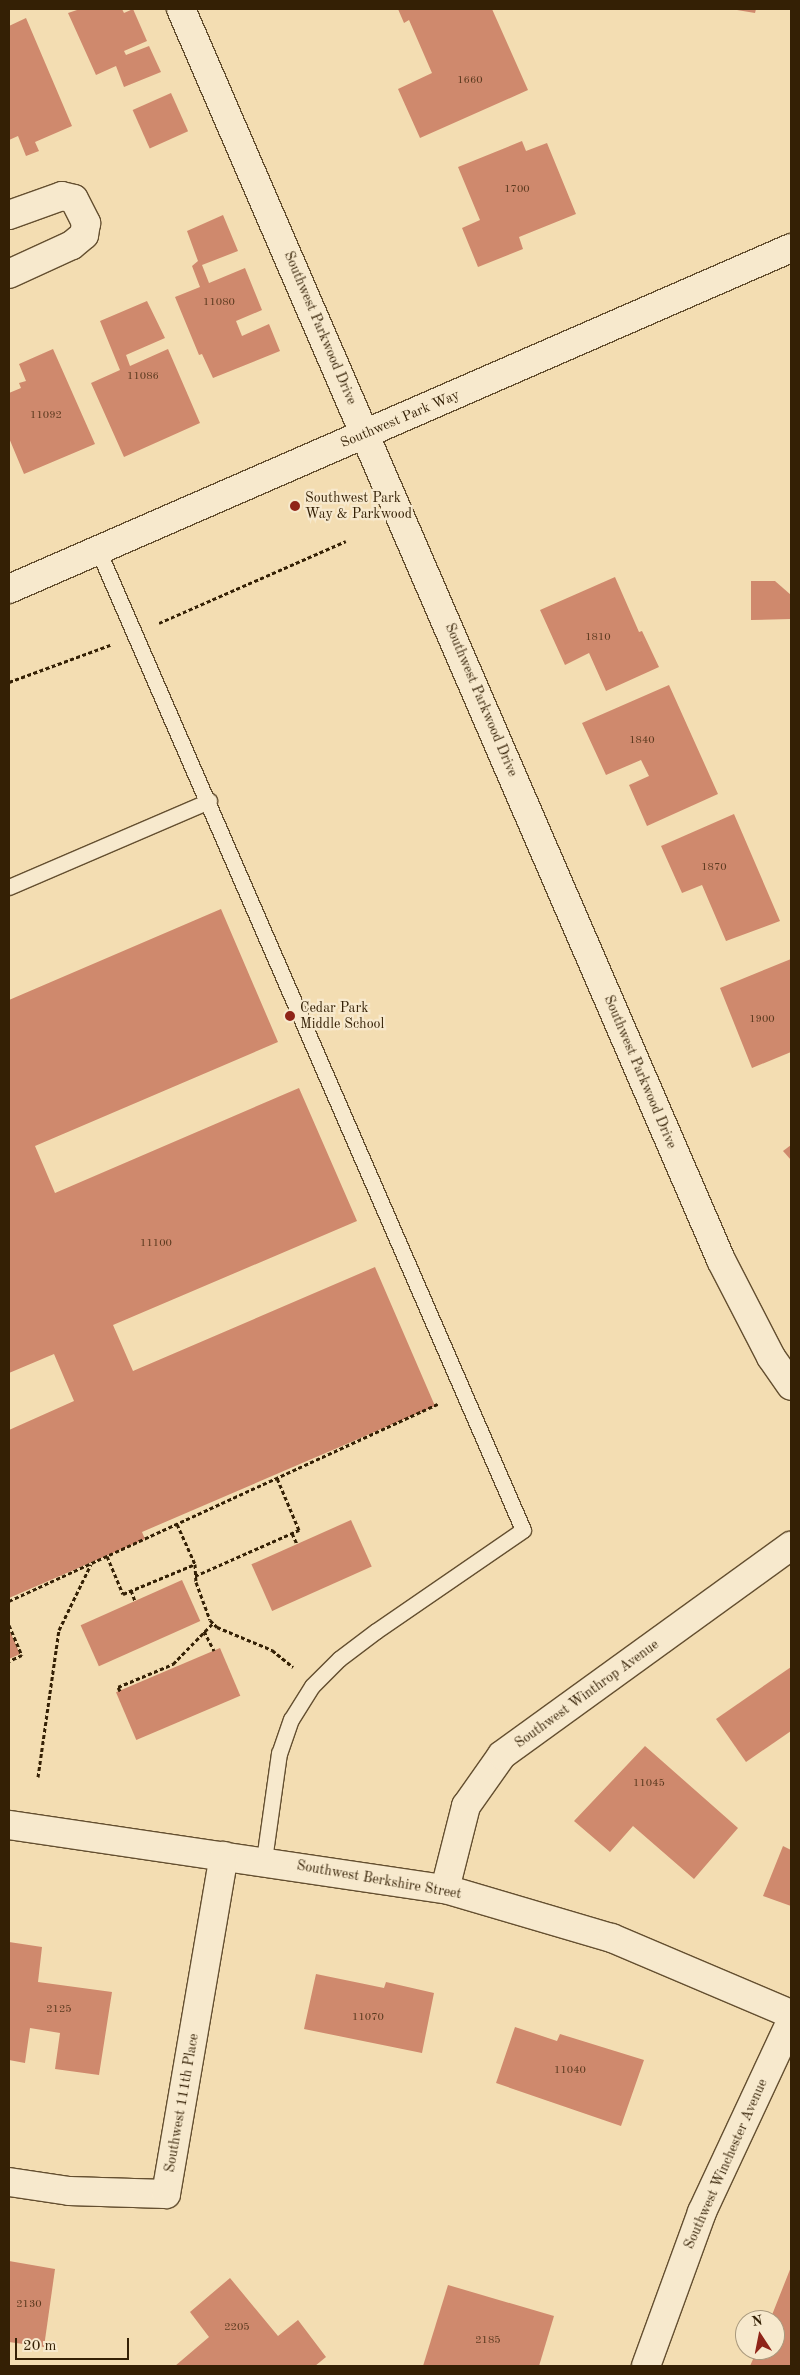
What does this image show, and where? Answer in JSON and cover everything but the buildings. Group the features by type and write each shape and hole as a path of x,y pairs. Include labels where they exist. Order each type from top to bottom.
{"street":[{"name":"Southwest Parkwood Drive","path":"181,9 366,433 721,1260 771,1357 791,1386"},
{"path":"9,215 62,196 74,199 86,223 84,235 72,245 9,274"},
{"name":"Southwest Park Way","path":"9,589 791,248"},
{"name":"Southwest Winthrop Avenue","path":"445,1889 466,1806 502,1755 791,1546"},
{"name":"Southwest Berkshire Street","path":"9,1825 264,1860 445,1889 612,1938 791,2014"},
{"name":"Southwest 111th Place","path":"9,2182 69,2191 166,2194 224,1856"},
{"name":"Southwest Winchester Avenue","path":"646,2366 702,2212 791,2021"}],"lane":[{"path":"98,550 209,801 523,1530 376,1631 339,1659 312,1686 291,1718 279,1753 264,1860"},
{"path":"9,887 209,801"}],"path":[{"path":"9,682 135,634 346,541"},
{"path":"9,1601 464,1392"},
{"path":"195,1576 299,1530 277,1478"},
{"path":"177,1524 195,1564 195,1576 213,1623 272,1650 312,1686"},
{"path":"292,1533 297,1544"},
{"path":"107,1556 123,1594 195,1564"},
{"path":"38,1777 59,1630 91,1563"},
{"path":"131,1590 136,1601"},
{"path":"120,1691 118,1687 173,1664 213,1623"},
{"path":"9,1625 22,1655 9,1661"},
{"path":"204,1631 214,1651"}],"place":[{"name":"Southwest Park Way & Parkwood","path":"295,506"},
{"name":"Cedar Park Middle School","path":"290,1016"}]}
